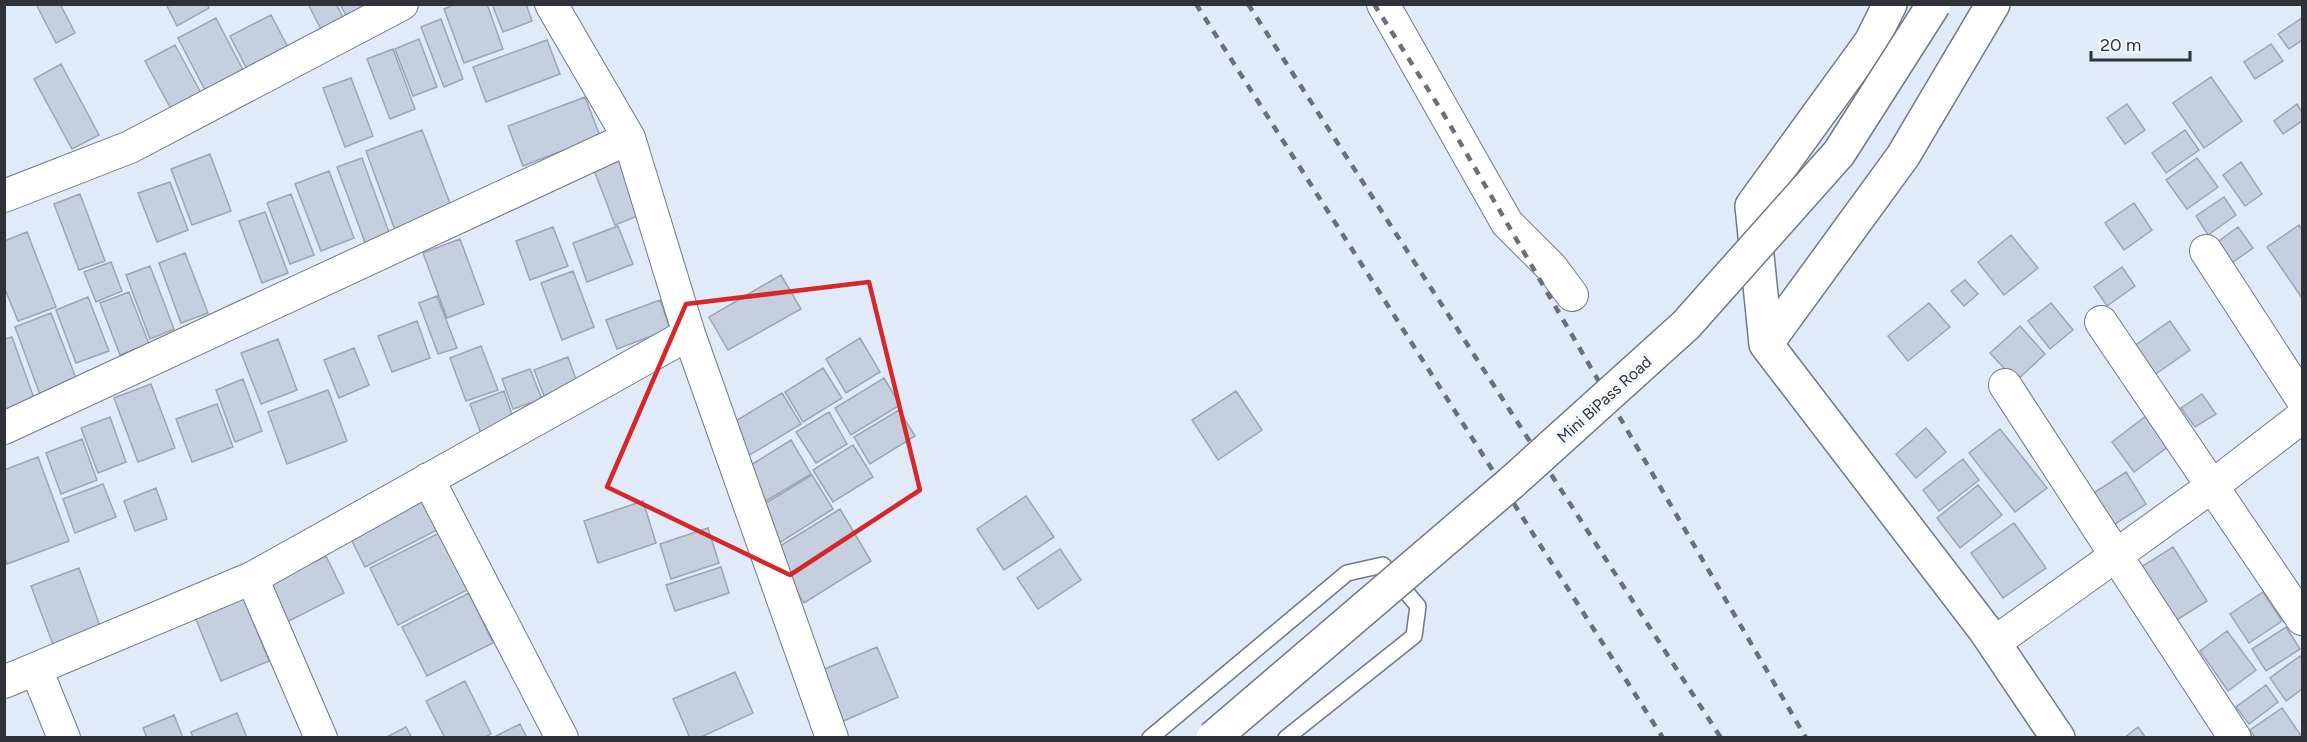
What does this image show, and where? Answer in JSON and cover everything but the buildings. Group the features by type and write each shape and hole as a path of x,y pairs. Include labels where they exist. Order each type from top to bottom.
{"street":[{"path":"4,196 130,147 402,4"},
{"path":"551,4 629,138 689,334 832,738"},
{"path":"1383,4 1507,223 1552,267 1572,295"},
{"path":"1890,4 1870,42 1752,206 1766,344 1994,643 2058,738"},
{"name":"Mini BiPass Road","path":"1213,738 1511,483 1686,325 1839,153 1934,4"},
{"path":"1766,344 1903,156 1993,4"},
{"path":"4,428 629,138"},
{"path":"2206,251 2302,399"},
{"path":"2101,322 2302,619"},
{"path":"4,682 252,578 689,334"},
{"path":"2006,385 2235,738"},
{"path":"1994,643 2117,556 2302,417"},
{"path":"429,479 562,738"},
{"path":"252,578 321,738"},
{"path":"36,669 64,738"}],"lane":[{"path":"1150,738 1347,573 1383,565 1418,606 1414,636 1286,738"}],"highlighted area":[{"path":"869,282 920,490 790,575 607,487 686,304"}],"railway":[{"path":"1196,4 1663,738"},
{"path":"1248,4 1721,738"},
{"path":"1374,4 1443,113 1806,738"}]}
